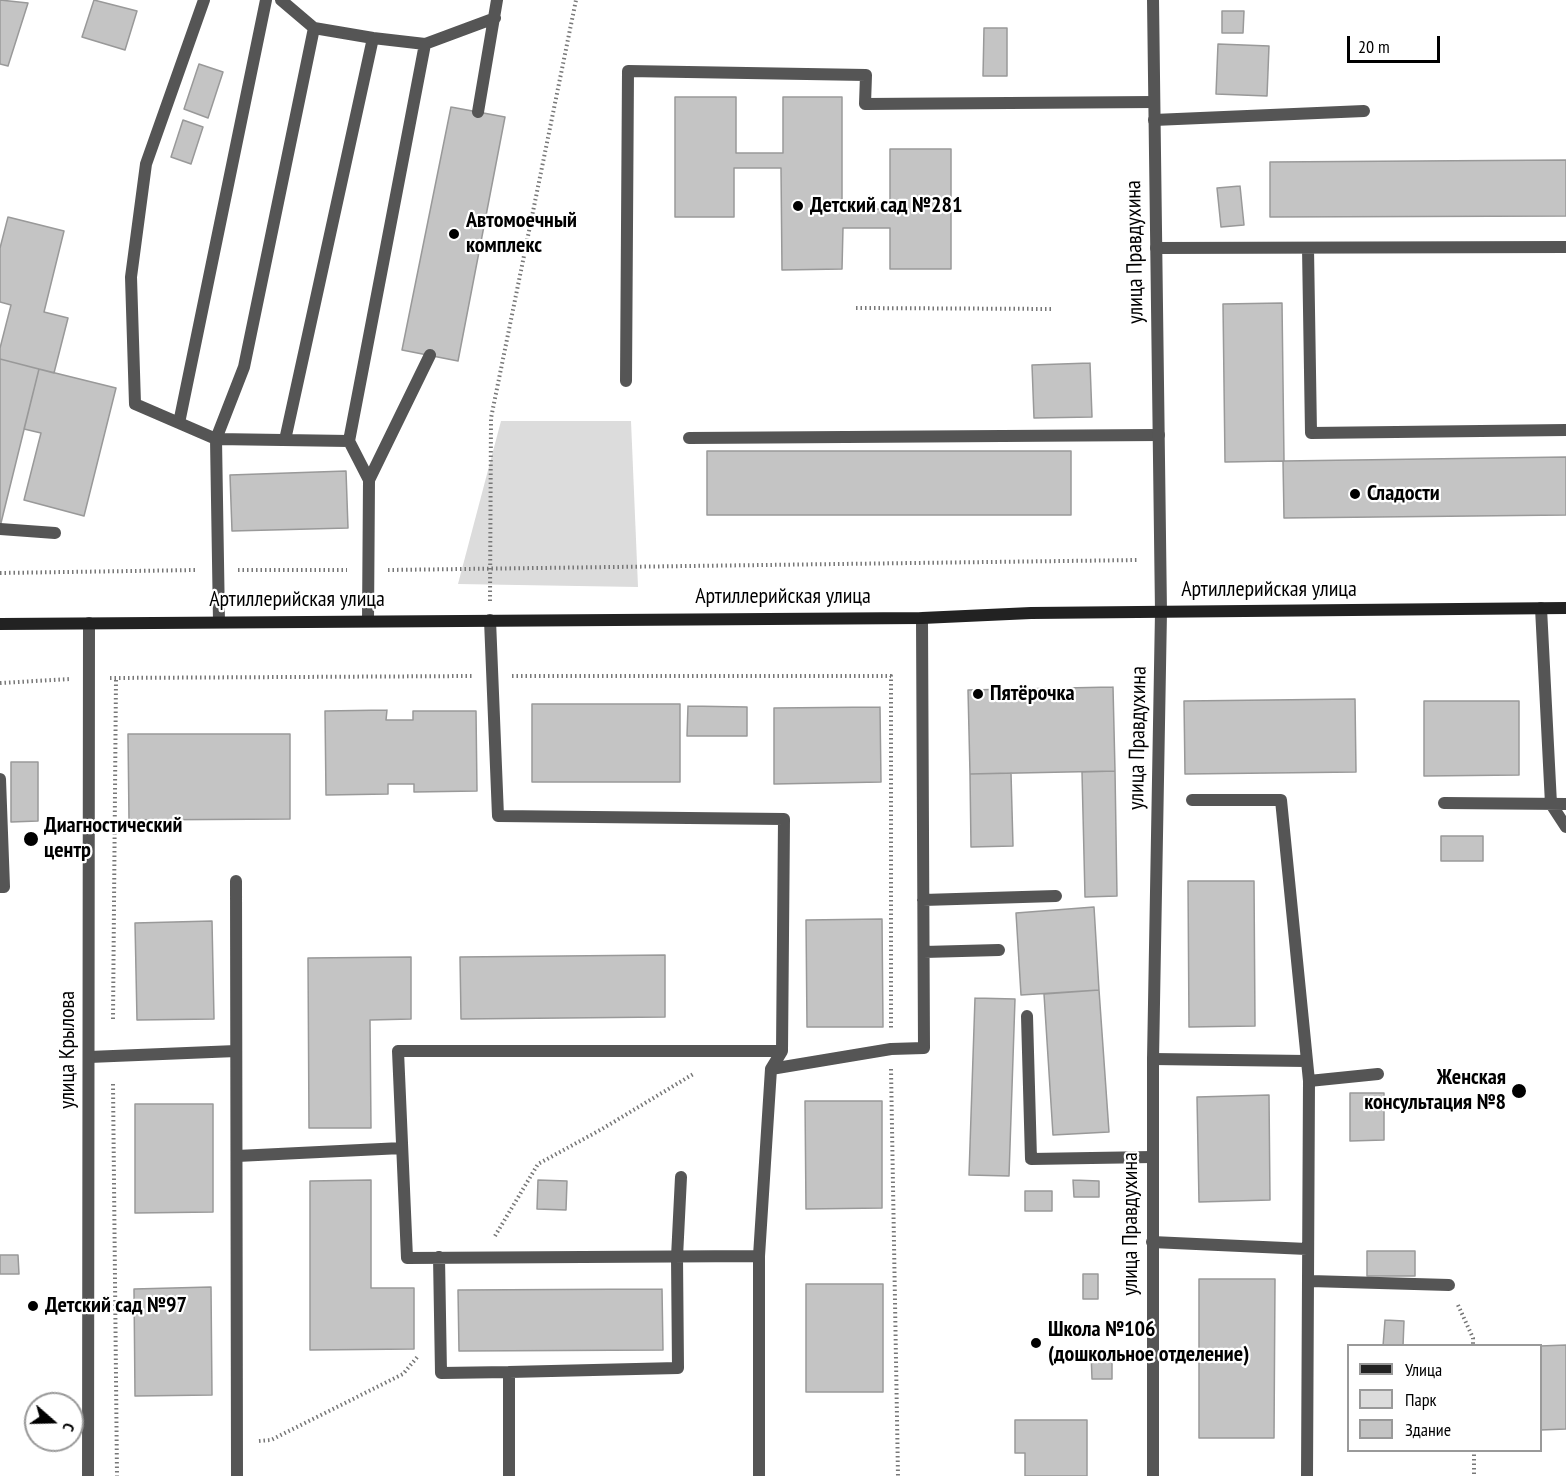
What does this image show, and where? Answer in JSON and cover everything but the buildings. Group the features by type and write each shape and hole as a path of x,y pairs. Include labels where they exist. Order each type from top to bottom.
{"street":[{"path":"204,0 146,164 131,277 135,404 216,439 349,441"},
{"path":"178,423 266,0"},
{"path":"281,0 314,28 425,44 495,18"},
{"path":"478,112 497,0"},
{"name":"улица Правдухина","path":"1153,0 1161,612 1152,1157 1153,1476"},
{"path":"219,622 216,439 244,368 314,28"},
{"path":"285,441 373,38"},
{"path":"369,480 349,441 425,44"},
{"path":"626,381 628,71 867,75 865,104 1154,102"},
{"path":"1154,120 1364,111"},
{"path":"1156,249 1566,247"},
{"path":"1308,248 1311,433 1566,430"},
{"path":"368,621 369,480 430,355"},
{"path":"688,438 1159,435"},
{"path":"0,529 55,533"},
{"path":"1541,608 1551,804 1566,827"},
{"name":"Артиллерийская улица","path":"0,624 922,618 1161,612 1566,608"},
{"path":"771,1069 891,1049 924,1048 922,618"},
{"path":"489,620 498,816 784,819 782,1051 771,1069 759,1256 759,1476"},
{"name":"улица Крылова","path":"88,1476 89,623"},
{"path":"0,779 4,887 0,887"},
{"path":"1192,800 1281,800 1309,1081 1307,1250 1310,1281 1306,1476"},
{"path":"1444,803 1566,804"},
{"path":"236,881 237,1476"},
{"path":"923,900 1056,896"},
{"path":"924,952 999,950"},
{"path":"1027,1016 1031,1159 1152,1157"},
{"path":"89,1057 236,1051"},
{"path":"759,1256 407,1258 398,1051 782,1051"},
{"path":"1153,1059 1306,1061"},
{"path":"1309,1081 1378,1074"},
{"path":"237,1156 402,1148"},
{"path":"439,1257 441,1373 678,1368 677,1257 681,1177"},
{"path":"1152,1242 1307,1250"},
{"path":"1310,1281 1449,1285"},
{"path":"509,1372 509,1476"}],"path":[{"path":"489,620 491,418 576,0"},
{"path":"856,308 1054,309"},
{"path":"0,573 1160,560"},
{"path":"0,684 89,678 891,676 891,1049 898,1476"},
{"path":"482,1257 538,1164 602,1129 732,1051"},
{"path":"1449,1285 1473,1338 1473,1344"},
{"path":"237,1444 271,1440 403,1374 440,1329"},
{"path":"1474,1452 1474,1476"}],"green space":[{"path":"501,421 631,421 638,587 458,584"}],"place":[{"name":"Детский сад №281","path":"798,206"},
{"name":"Автомоечный комплекс","path":"454,234"},
{"name":"Сладости","path":"1355,494"},
{"name":"Пятёрочка","path":"978,694"},
{"name":"Диагностический центр","path":"31,839"},
{"name":"Женская консультация №8","path":"1519,1091"},
{"name":"Детский сад №97","path":"33,1306"},
{"name":"Школа №106 (дошкольное отделение)","path":"1036,1343"}]}
